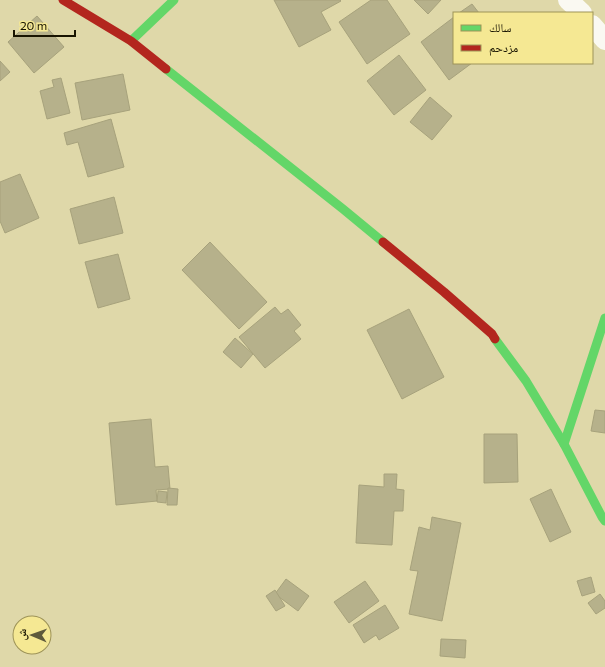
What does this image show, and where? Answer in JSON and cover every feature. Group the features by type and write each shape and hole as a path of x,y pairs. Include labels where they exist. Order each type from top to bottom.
{"main road":[{"path":"63,0 131,41 343,209 444,292 492,334 526,381 564,444 598,511 605,521"},
{"path":"131,41 174,0"},
{"path":"564,444 605,318"}],"street":[{"path":"568,0 581,12"},
{"path":"593,25 605,40"}],"building":[{"path":"274,0 341,1 321,12 331,30 299,47"},
{"path":"371,0 387,0 410,34 367,64 339,22"},
{"path":"414,0 441,0 428,14"},
{"path":"472,4 478,12 460,12"},
{"path":"37,16 64,47 34,73 8,42"},
{"path":"453,18 453,64 471,64 449,80 421,42"},
{"path":"399,55 426,90 394,115 367,81"},
{"path":"0,61 10,72 0,81"},
{"path":"123,74 130,110 82,120 75,83"},
{"path":"61,78 70,113 47,119 40,91 54,87 52,80"},
{"path":"430,97 452,116 432,140 410,122"},
{"path":"111,119 124,167 88,177 78,142 67,145 64,133"},
{"path":"20,174 39,218 5,233 0,221 0,182"},
{"path":"114,197 123,233 79,244 70,209"},
{"path":"210,242 267,302 239,329 182,270"},
{"path":"118,254 130,299 98,308 85,262"},
{"path":"275,307 281,314 288,309 301,325 294,331 301,339 265,368 239,337"},
{"path":"409,309 444,377 402,399 367,330"},
{"path":"235,338 253,354 241,368 223,352"},
{"path":"595,410 605,411 605,433 591,431"},
{"path":"151,419 155,467 168,466 170,489 156,490 157,501 116,505 109,423"},
{"path":"484,434 517,434 518,482 484,483"},
{"path":"384,474 397,474 396,489 404,490 403,511 394,511 392,545 356,543 359,485 384,487"},
{"path":"168,488 178,489 177,505 167,505"},
{"path":"551,489 571,532 550,542 530,499"},
{"path":"158,491 167,492 166,503 157,502"},
{"path":"432,517 461,523 442,621 409,614 418,571 410,570 419,527 430,530"},
{"path":"591,577 595,592 582,596 577,581"},
{"path":"286,579 309,596 298,611 275,594"},
{"path":"365,581 379,601 349,623 334,602"},
{"path":"275,590 285,606 276,611 266,596"},
{"path":"600,594 605,601 605,608 596,614 588,603"},
{"path":"385,605 399,628 379,640 376,635 364,643 353,625"},
{"path":"441,639 466,640 465,658 440,656"}],"traffic: fast":[{"path":"131,41 174,0"},
{"path":"166,69 383,242"},
{"path":"564,444 605,318"},
{"path":"495,339 526,381 564,444 605,521"}],"traffic: jam":[{"path":"63,0 131,41 166,69"},
{"path":"383,242 444,292 492,334 495,339"}]}
